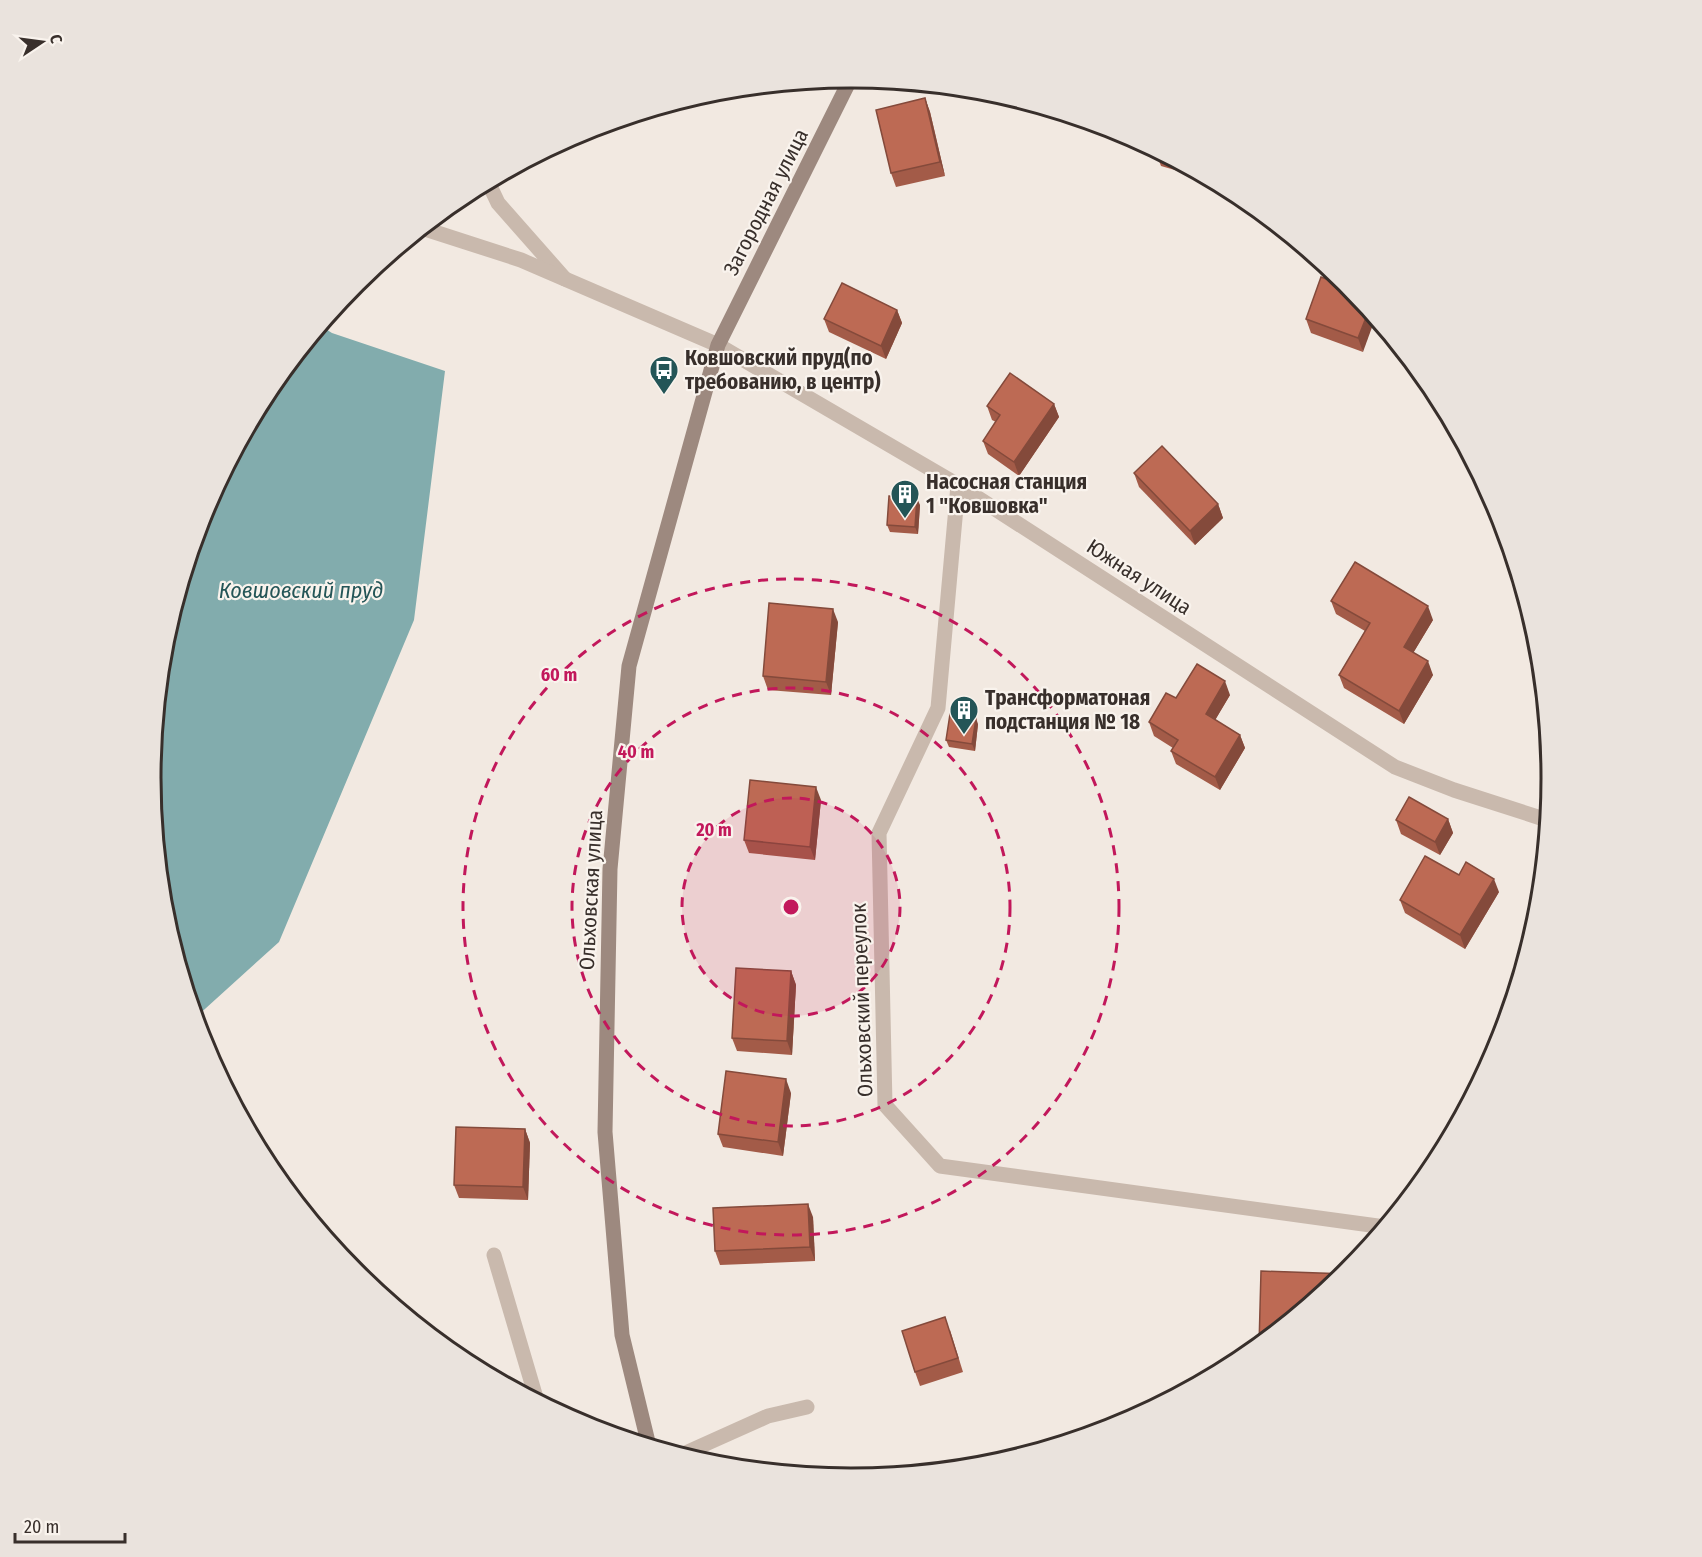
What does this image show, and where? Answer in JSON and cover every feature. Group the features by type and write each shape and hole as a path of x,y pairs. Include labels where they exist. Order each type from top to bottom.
{"street":[{"name":"Загородная улица","path":"718,345 846,88"},
{"path":"492,190 498,203 564,279"},
{"name":"Южная улица","path":"431,231 521,260 718,345 958,485 1395,767 1455,790 1540,818"},
{"name":"Ольховская улица","path":"647,1437 622,1335 605,1132 610,869 629,666 718,345"},
{"name":"Ольховский переулок","path":"958,485 938,708 879,833 885,1105 940,1166 1376,1226"},
{"path":"494,1255 534,1391"},
{"path":"693,1450 768,1416 807,1407"}],"water":[{"name":"Ковшовский пруд","path":"327,330 445,371 414,620 279,942 202,1011 174,913 167,869 162,824 162,733 174,644 198,557 214,514 253,433 277,395"}],"building":[{"path":"925,98 940,162 891,173 876,110"},
{"path":"1321,277 1339,291 1365,319 1358,338 1306,319"},
{"path":"842,283 897,310 881,346 824,319"},
{"path":"1010,373 1054,404 1014,462 983,441 1000,415 987,406"},
{"path":"1162,446 1218,504 1190,531 1134,473"},
{"name":"Насосная станция 1 \"Ковшовка\"","path":"889,496 917,498 915,527 887,525"},
{"path":"1355,562 1428,606 1404,647 1428,661 1399,711 1339,675 1370,623 1331,601"},
{"path":"769,603 833,609 826,682 763,676"},
{"path":"1197,664 1225,681 1206,714 1240,735 1215,777 1171,751 1178,740 1149,722 1166,693 1176,698"},
{"name":"Трансформатоная подстанция № 18","path":"950,714 976,718 972,744 946,740"},
{"path":"750,780 816,787 810,847 744,840"},
{"path":"1409,797 1448,819 1435,842 1396,820"},
{"path":"1425,856 1459,875 1466,862 1494,879 1460,935 1400,900"},
{"path":"736,968 791,971 787,1041 732,1038"},
{"path":"726,1071 786,1079 778,1142 718,1134"},
{"path":"456,1127 525,1129 523,1187 454,1185"},
{"path":"808,1204 810,1247 715,1251 713,1208"},
{"path":"1261,1271 1331,1273 1306,1297 1259,1334"},
{"path":"945,1317 958,1358 915,1372 902,1331"}],"place":[{"name":"Ковшовский пруд(по требованию, в центр)","path":"664,396"},
{"name":"Насосная станция 1 \"Ковшовка\"","path":"905,520"},
{"name":"Трансформатоная подстанция № 18","path":"964,736"}]}
